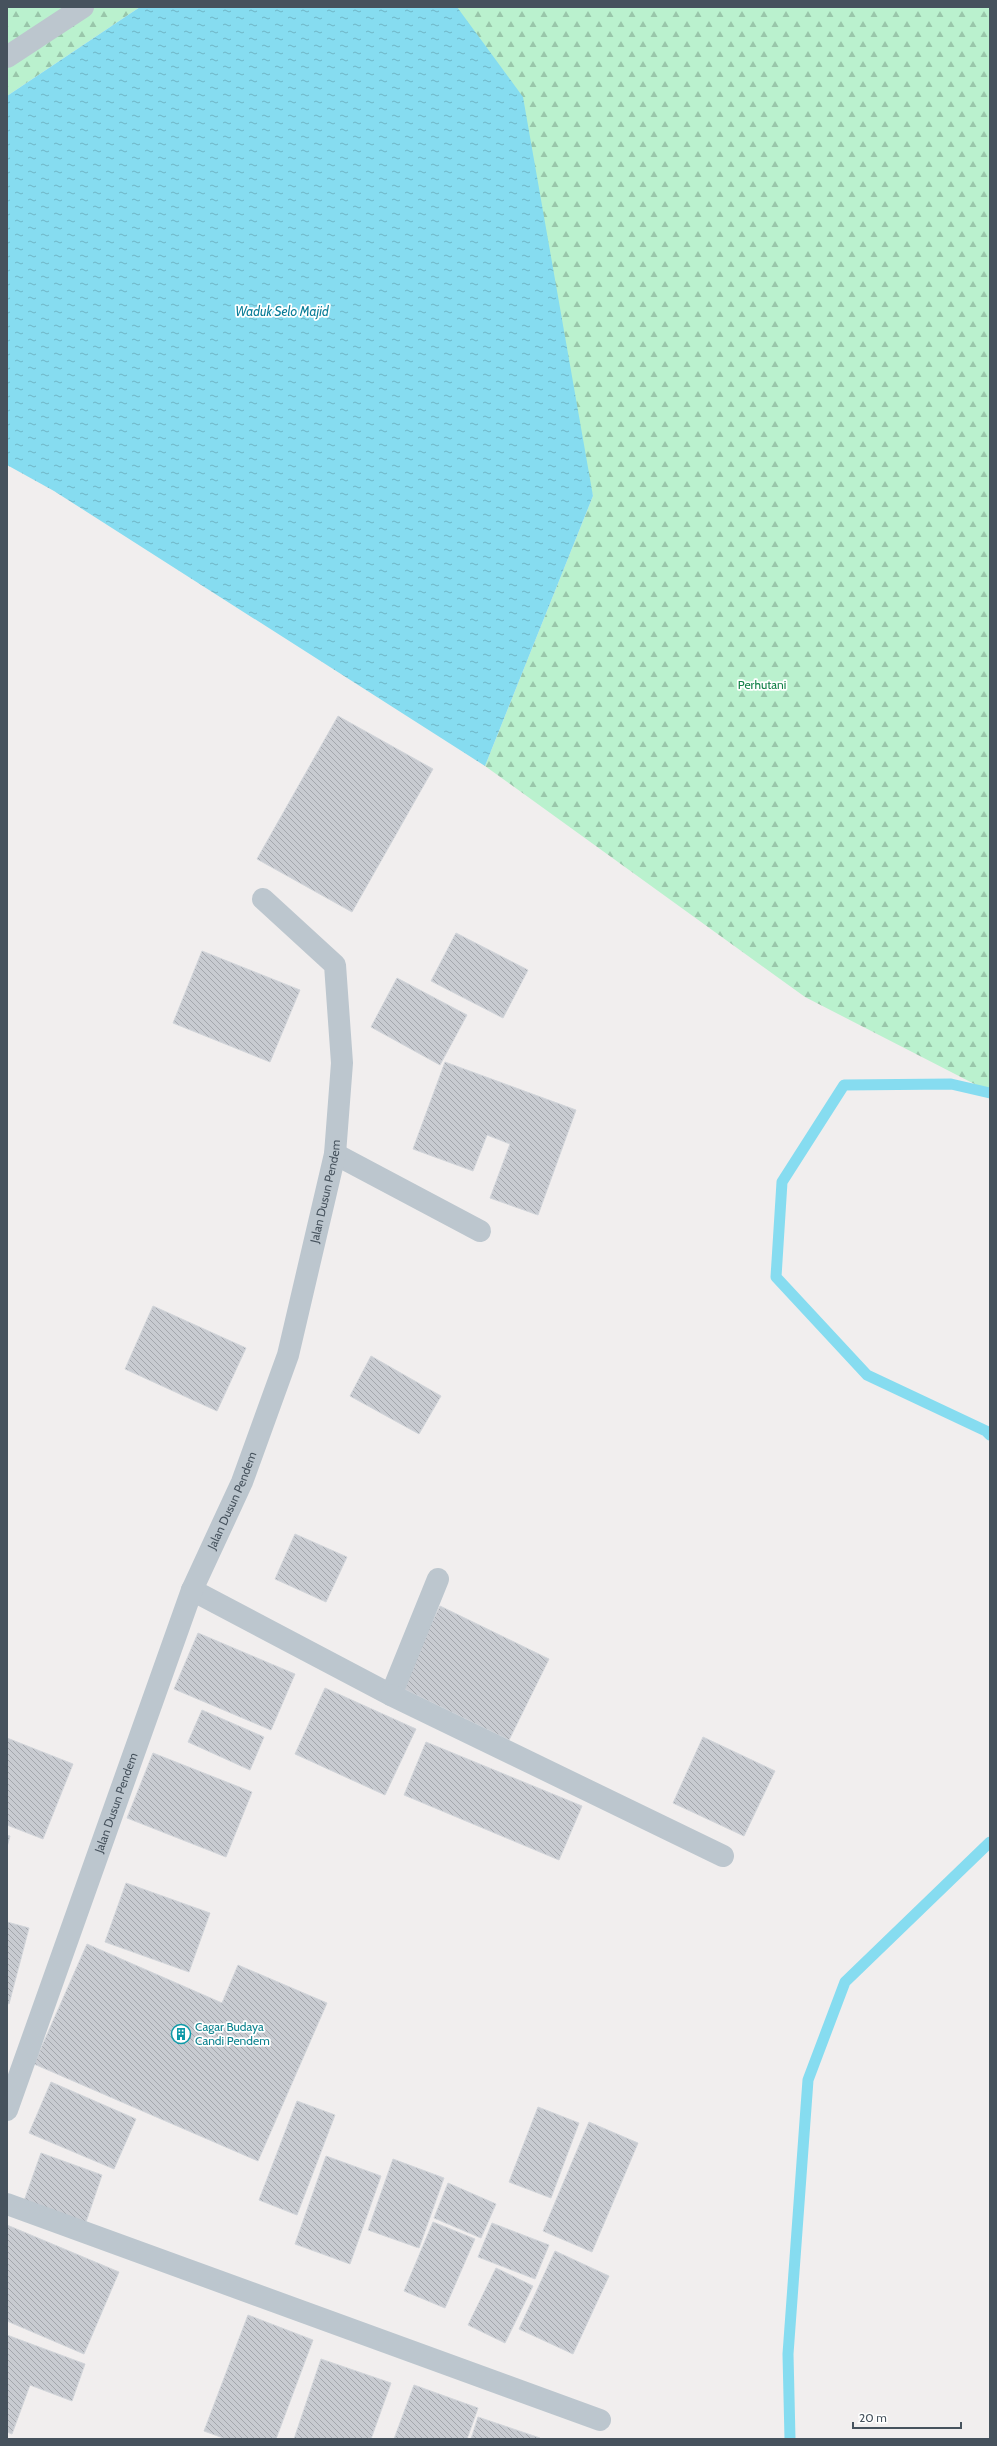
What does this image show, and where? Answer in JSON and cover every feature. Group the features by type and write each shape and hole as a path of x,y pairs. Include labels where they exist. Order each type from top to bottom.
{"street":[{"path":"7,57 83,7"},
{"name":"Jalan Dusun Pendem","path":"7,2110 192,1590 242,1482 288,1355 335,1154 342,1063 335,965 263,898"},
{"path":"335,1154 480,1231"},
{"path":"391,1695 438,1579"},
{"path":"192,1590 391,1695 724,1856"},
{"path":"7,2204 600,2420"}],"green space":[{"path":"7,7 140,7 7,96"},
{"name":"Perhutani","path":"457,7 990,7 990,1092 805,997 485,766 593,496"}],"water":[{"name":"Waduk Selo Majid","path":"140,7 457,7 523,97 593,496 485,766 54,491 7,465 7,96"}],"building":[{"path":"338,716 433,769 352,912 257,859"},
{"path":"456,933 528,970 503,1018 431,981"},
{"path":"202,951 300,990 270,1062 173,1023"},
{"path":"397,978 467,1015 440,1065 371,1027"},
{"path":"445,1062 576,1110 538,1215 490,1198 510,1144 487,1135 473,1171 413,1149"},
{"path":"153,1306 246,1348 217,1411 125,1369"},
{"path":"371,1356 441,1396 419,1434 350,1396"},
{"path":"295,1534 347,1557 326,1602 275,1579"},
{"path":"440,1606 549,1659 509,1740 400,1687"},
{"path":"198,1633 295,1674 271,1730 174,1689"},
{"path":"325,1688 416,1729 385,1795 295,1754"},
{"path":"202,1710 264,1737 250,1770 188,1742"},
{"path":"703,1737 775,1771 744,1836 673,1803"},
{"path":"7,1738 73,1764 43,1839 7,1825"},
{"path":"426,1742 582,1806 559,1860 404,1795"},
{"path":"153,1753 252,1792 226,1857 127,1818"},
{"path":"7,1835 10,1836 7,1847"},
{"path":"126,1883 210,1913 189,1972 105,1942"},
{"path":"7,1922 29,1928 9,2004 7,2003"},
{"name":"Cagar Budaya Candi Pendem","path":"87,1944 222,2003 238,1965 327,2003 258,2161 34,2064"},
{"path":"51,2082 136,2119 114,2169 29,2133"},
{"path":"297,2101 335,2115 297,2215 259,2200"},
{"path":"538,2107 579,2123 551,2198 509,2182"},
{"path":"589,2122 638,2143 592,2252 543,2231"},
{"path":"41,2153 102,2175 86,2222 24,2201"},
{"path":"326,2156 381,2176 350,2264 295,2244"},
{"path":"393,2159 444,2178 419,2248 368,2230"},
{"path":"448,2183 496,2204 481,2238 434,2218"},
{"path":"433,2222 475,2239 445,2308 404,2291"},
{"path":"492,2223 549,2245 535,2279 478,2257"},
{"path":"7,2225 119,2272 84,2354 7,2321"},
{"path":"555,2251 609,2276 573,2354 519,2329"},
{"path":"496,2268 533,2286 505,2343 468,2325"},
{"path":"248,2315 313,2340 276,2439 226,2439 204,2431"},
{"path":"7,2335 85,2364 72,2401 30,2385 12,2434 7,2432"},
{"path":"321,2359 391,2383 371,2439 294,2439"},
{"path":"414,2385 478,2408 467,2439 394,2439"},
{"path":"478,2417 540,2438 540,2439 471,2439"}],"waterway":[{"path":"990,1093 951,1084 844,1085 782,1182 776,1277 867,1375 986,1431 990,1435"},
{"path":"790,2439 788,2354 808,2080 845,1982 990,1842"}],"place":[{"name":"Cagar Budaya Candi Pendem","path":"181,2034"}]}
